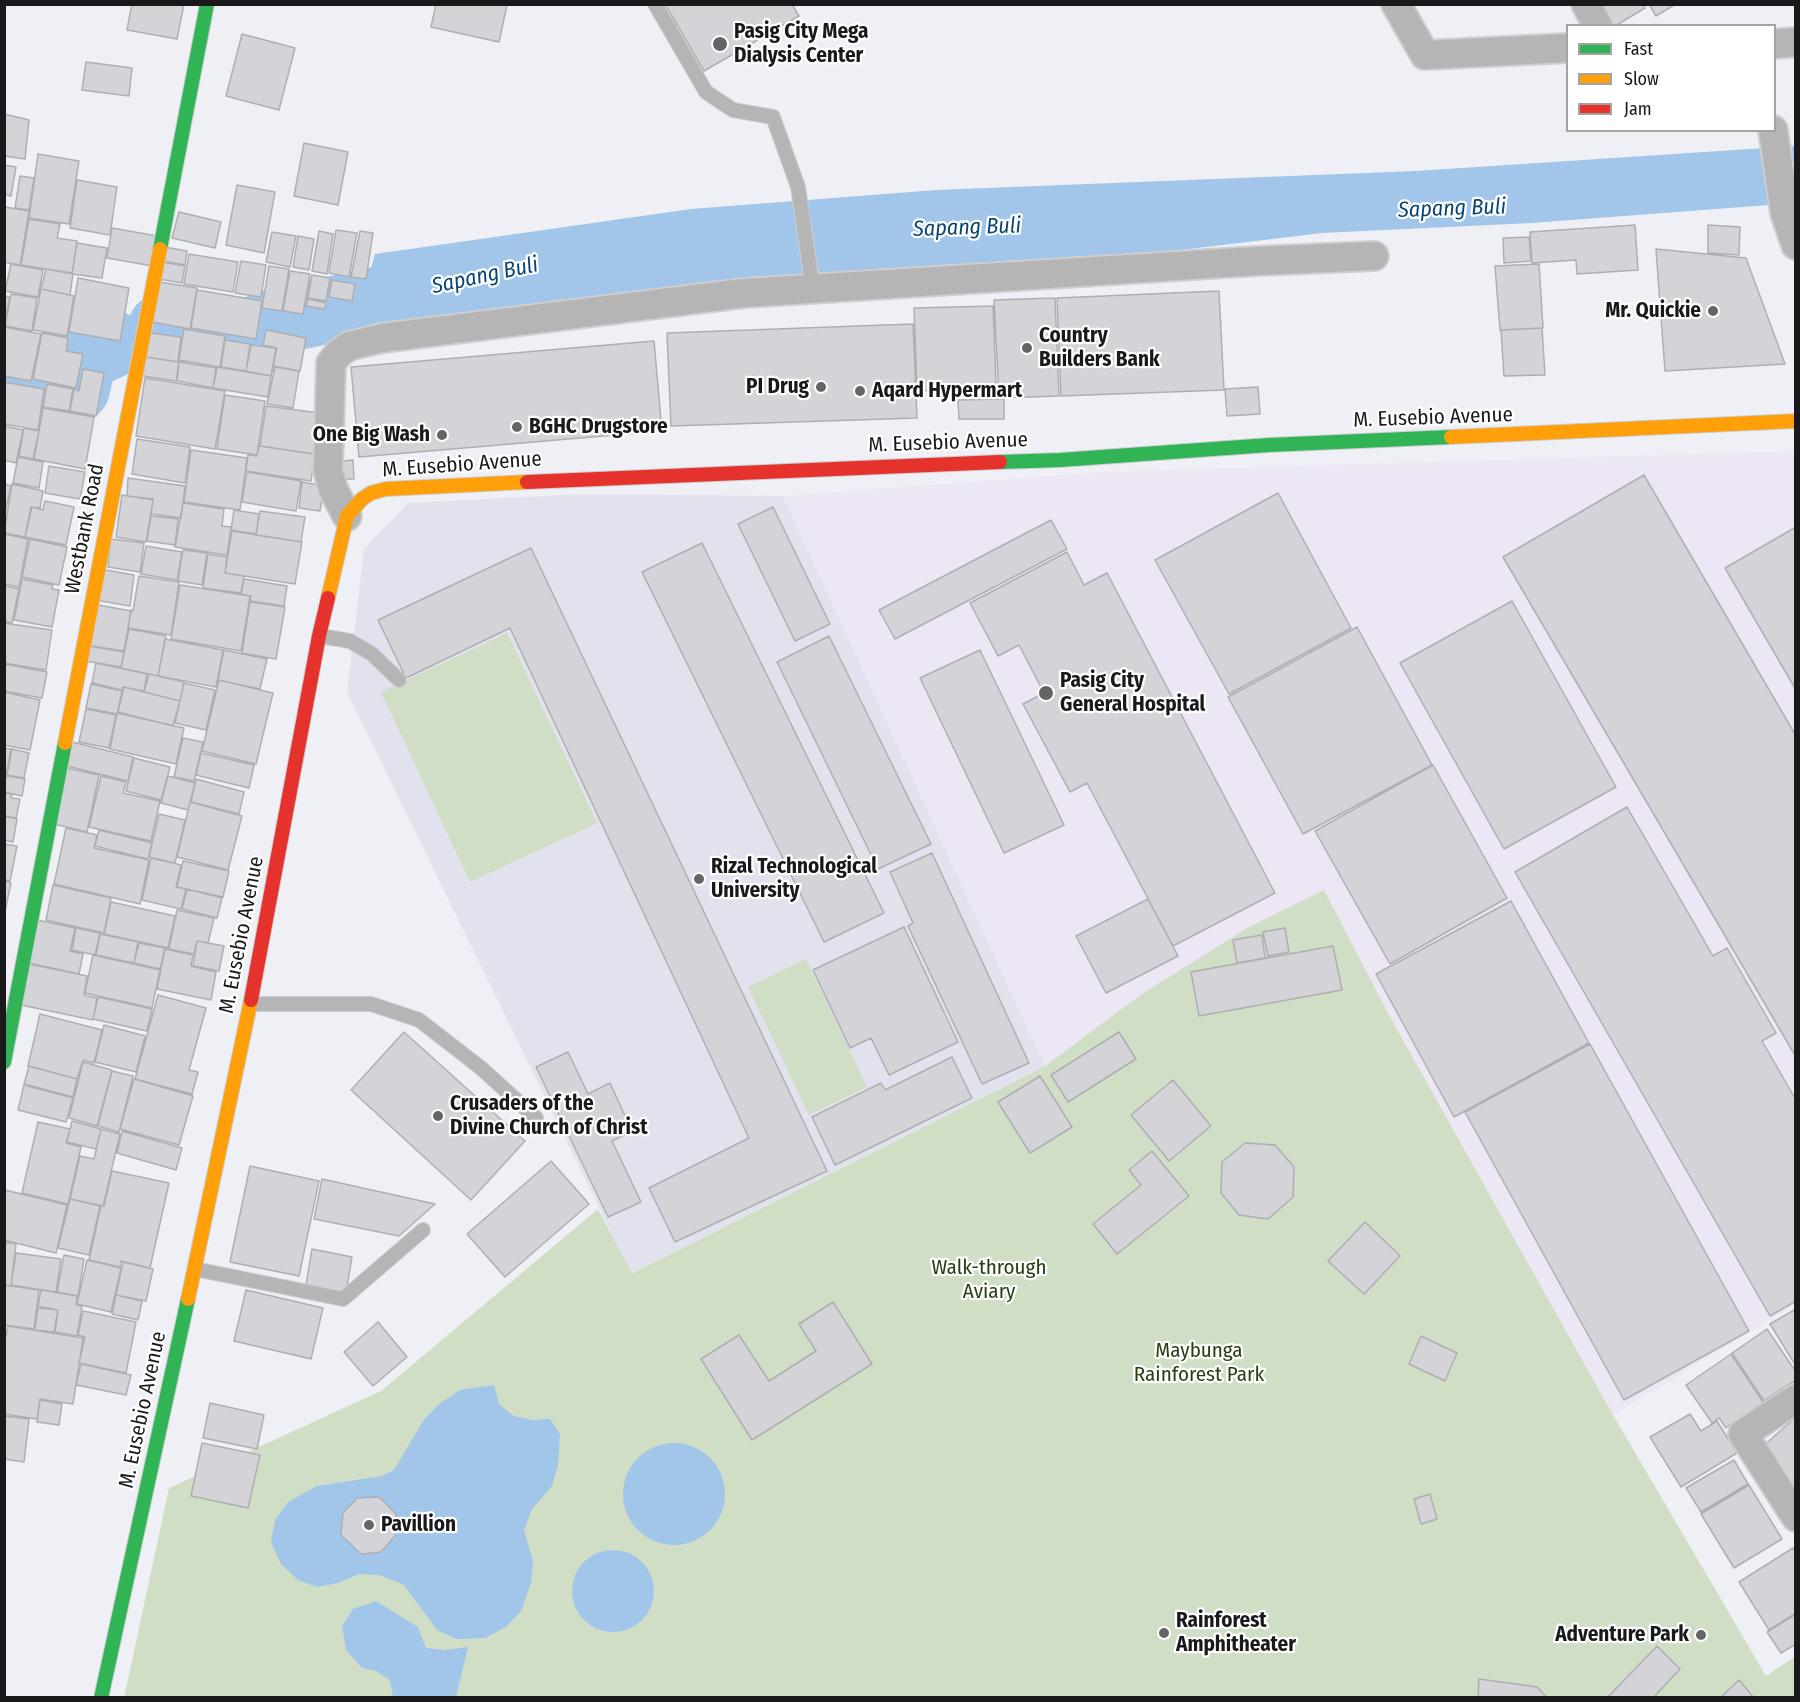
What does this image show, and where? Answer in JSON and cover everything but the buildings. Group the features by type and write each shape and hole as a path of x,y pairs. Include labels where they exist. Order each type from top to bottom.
{"street":[{"name":"Westbank Road","path":"4,1062 207,4"},
{"path":"1396,4 1425,55 1566,48"},
{"path":"1586,4 1597,24"},
{"path":"1776,44 1796,42"},
{"path":"1773,132 1785,213 1796,245"},
{"path":"347,516 333,489 328,470 331,363 339,352 349,346 382,338 813,285 1374,256"},
{"name":"M. Eusebio Avenue","path":"101,1698 195,1269 250,1004 319,636 347,516 362,499 371,493 386,489 687,474 1060,460 1269,445 1640,430 1796,421"},
{"path":"1796,1399 1743,1434 1796,1516"}],"lane":[{"path":"655,4 706,92 733,110 772,117 798,187 813,285"},
{"path":"319,636 350,641 372,654 399,680"},
{"path":"250,1004 371,1004 419,1020 481,1068 537,1118"},
{"path":"195,1269 342,1299 423,1230"}],"shaded area":[{"path":"1795,451 1795,1305 1613,1415 1389,1015 1324,891 1139,996 1045,1066 783,496 1101,472"},
{"name":"Rizal Technological University","path":"583,494 783,496 1045,1066 631,1273 347,692 364,549 408,503"}],"green space":[{"path":"507,633 597,823 470,882 381,692"},
{"name":"Maybunga Rainforest Park","path":"1324,890 1389,1015 1613,1415 1766,1676 1796,1656 1795,1698 124,1698 169,1488 381,1391 598,1209 632,1273 1045,1066 1139,996 1247,928"},
{"path":"806,959 867,1087 809,1115 748,987"}],"water":[{"path":"1795,146 1795,203 1532,223 1322,233 1049,266 353,333 375,254 691,209 936,190 1416,171"},
{"path":"494,1385 499,1404 514,1416 532,1420 550,1419 560,1434 558,1465 552,1486 532,1509 524,1530 533,1561 531,1583 521,1611 506,1627 485,1638 456,1639 437,1630 404,1585 379,1575 359,1574 338,1583 317,1587 298,1580 281,1564 271,1542 275,1520 288,1502 317,1486 382,1476 394,1470 423,1421 439,1404 460,1390"},
{"path":"674,1443 693,1447 710,1458 721,1475 725,1494 721,1513 710,1530 693,1541 674,1545 655,1541 638,1530 627,1513 623,1494 627,1475 638,1458 655,1447"},
{"path":"605,1550 621,1550 636,1557 647,1568 654,1583 651,1607 642,1620 621,1632 605,1632 590,1625 579,1614 572,1599 572,1583 579,1568 590,1557"},
{"path":"376,1601 418,1627 426,1648 445,1650 468,1647 456,1697 393,1697 390,1680 376,1671 362,1668 346,1650 342,1626 353,1609"}],"waterway":[{"name":"Sapang Buli","path":"161,327 191,329 261,342 265,324 449,284"},
{"name":"Sapang Buli","path":"4,380 41,386 47,383 77,389 84,358 114,344"}],"traffic: fast":[{"path":"160,249 207,4"},
{"path":"1000,462 1269,445 1451,437"},
{"path":"4,1062 65,743"},
{"path":"101,1698 188,1299"}],"traffic: slow":[{"path":"65,743 160,249"},
{"path":"1451,437 1796,421"},
{"path":"328,598 347,516 362,499 371,493 386,489 527,482"},
{"path":"188,1299 251,1000"}],"traffic: jam":[{"path":"527,482 1000,462"},
{"path":"251,1000 328,598"}],"place":[{"name":"Pasig City Mega Dialysis Center","path":"720,44"},
{"name":"Mr. Quickie","path":"1713,311"},
{"name":"Country Builders Bank","path":"1027,348"},
{"name":"PI Drug","path":"821,387"},
{"name":"Aqard Hypermart","path":"860,391"},
{"name":"BGHC Drugstore","path":"517,427"},
{"name":"One Big Wash","path":"442,435"},
{"name":"Pasig City General Hospital","path":"1046,693"},
{"name":"Rizal Technological University","path":"699,879"},
{"name":"Crusaders of the Divine Church of Christ","path":"438,1116"},
{"name":"Pavillion","path":"369,1525"},
{"name":"Rainforest Amphitheater","path":"1164,1633"},
{"name":"Adventure Park","path":"1701,1635"}],"park label":[{"name":"Walk-through Aviary","path":"989,1280"}]}
